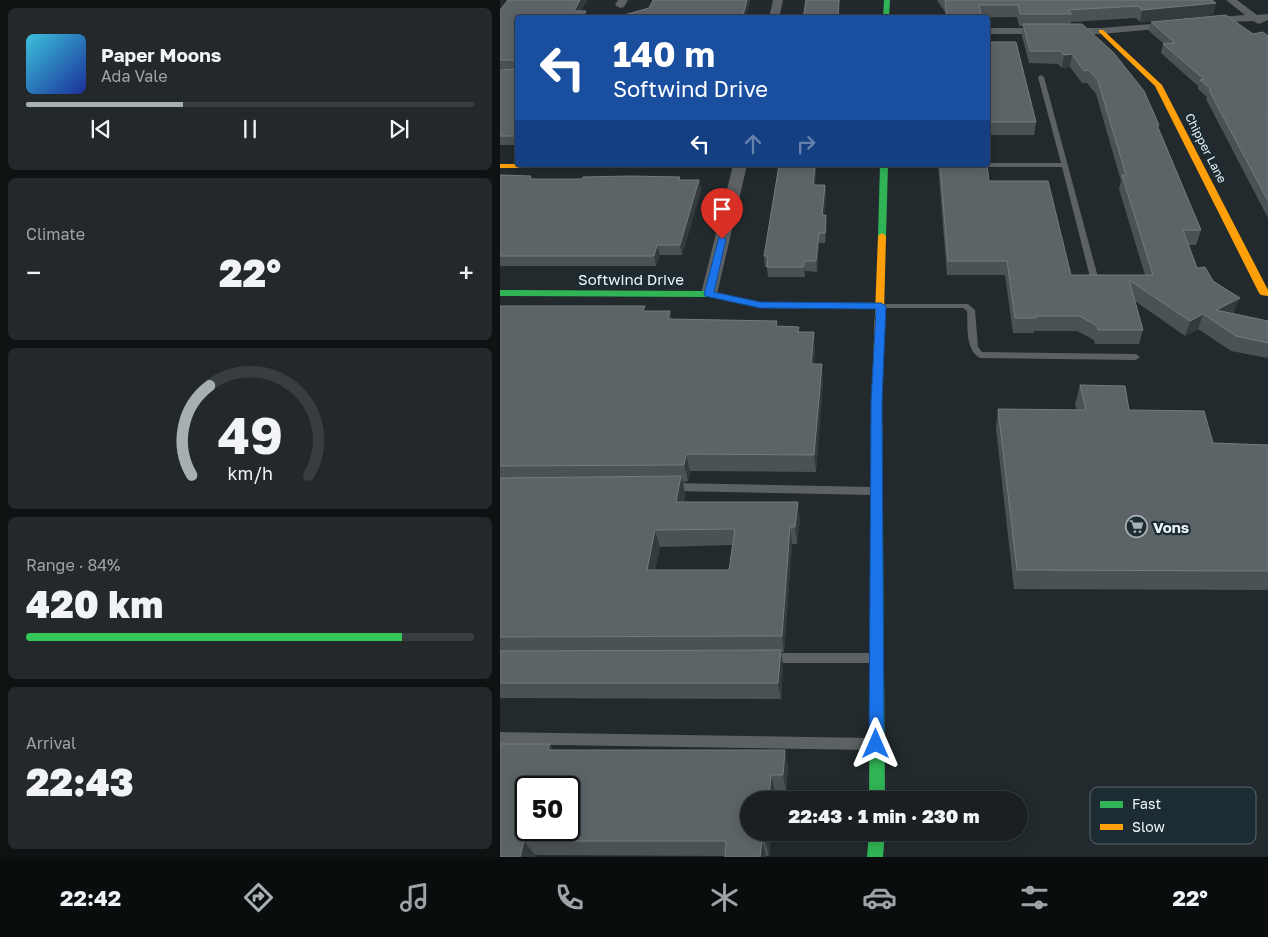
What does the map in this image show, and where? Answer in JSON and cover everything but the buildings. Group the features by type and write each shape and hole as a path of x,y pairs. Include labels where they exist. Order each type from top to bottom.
{"street":[{"path":"775,15 778,0"},
{"path":"886,15 887,0"},
{"path":"1231,0 1268,27"},
{"path":"990,38 1104,34 1242,25 1255,18 1268,17"},
{"path":"990,31 1104,34"},
{"name":"Chipper Lane","path":"1104,34 1158,85 1266,293"},
{"path":"500,166 515,166"},
{"path":"709,294 739,167"},
{"path":"876,791 876,402 881,306 884,167"},
{"name":"Softwind Drive","path":"500,293 709,294 760,305 881,306"},
{"path":"875,857 876,841"}],"lane":[{"path":"1040,77 1095,281"},
{"path":"990,165 1064,165"},
{"path":"881,306 965,306 971,310 974,348 980,355 1136,357"},
{"path":"660,487 876,491"},
{"path":"758,658 876,658"},
{"path":"500,738 876,744"}],"traffic: fast":[{"path":"886,15 887,0"},
{"path":"882,236 884,167"},
{"path":"500,293 709,294 760,305 881,306"},
{"path":"877,391 877,791"},
{"path":"875,857 876,841"}],"traffic: slow":[{"path":"1101,31 1158,85 1264,293 1268,293"},
{"path":"500,166 515,166"},
{"path":"877,391 882,236"}],"place":[{"name":"Vons","path":"1137,527"}],"route":[{"path":"722,239 709,294 760,305 881,306 876,402 876,744"}]}
